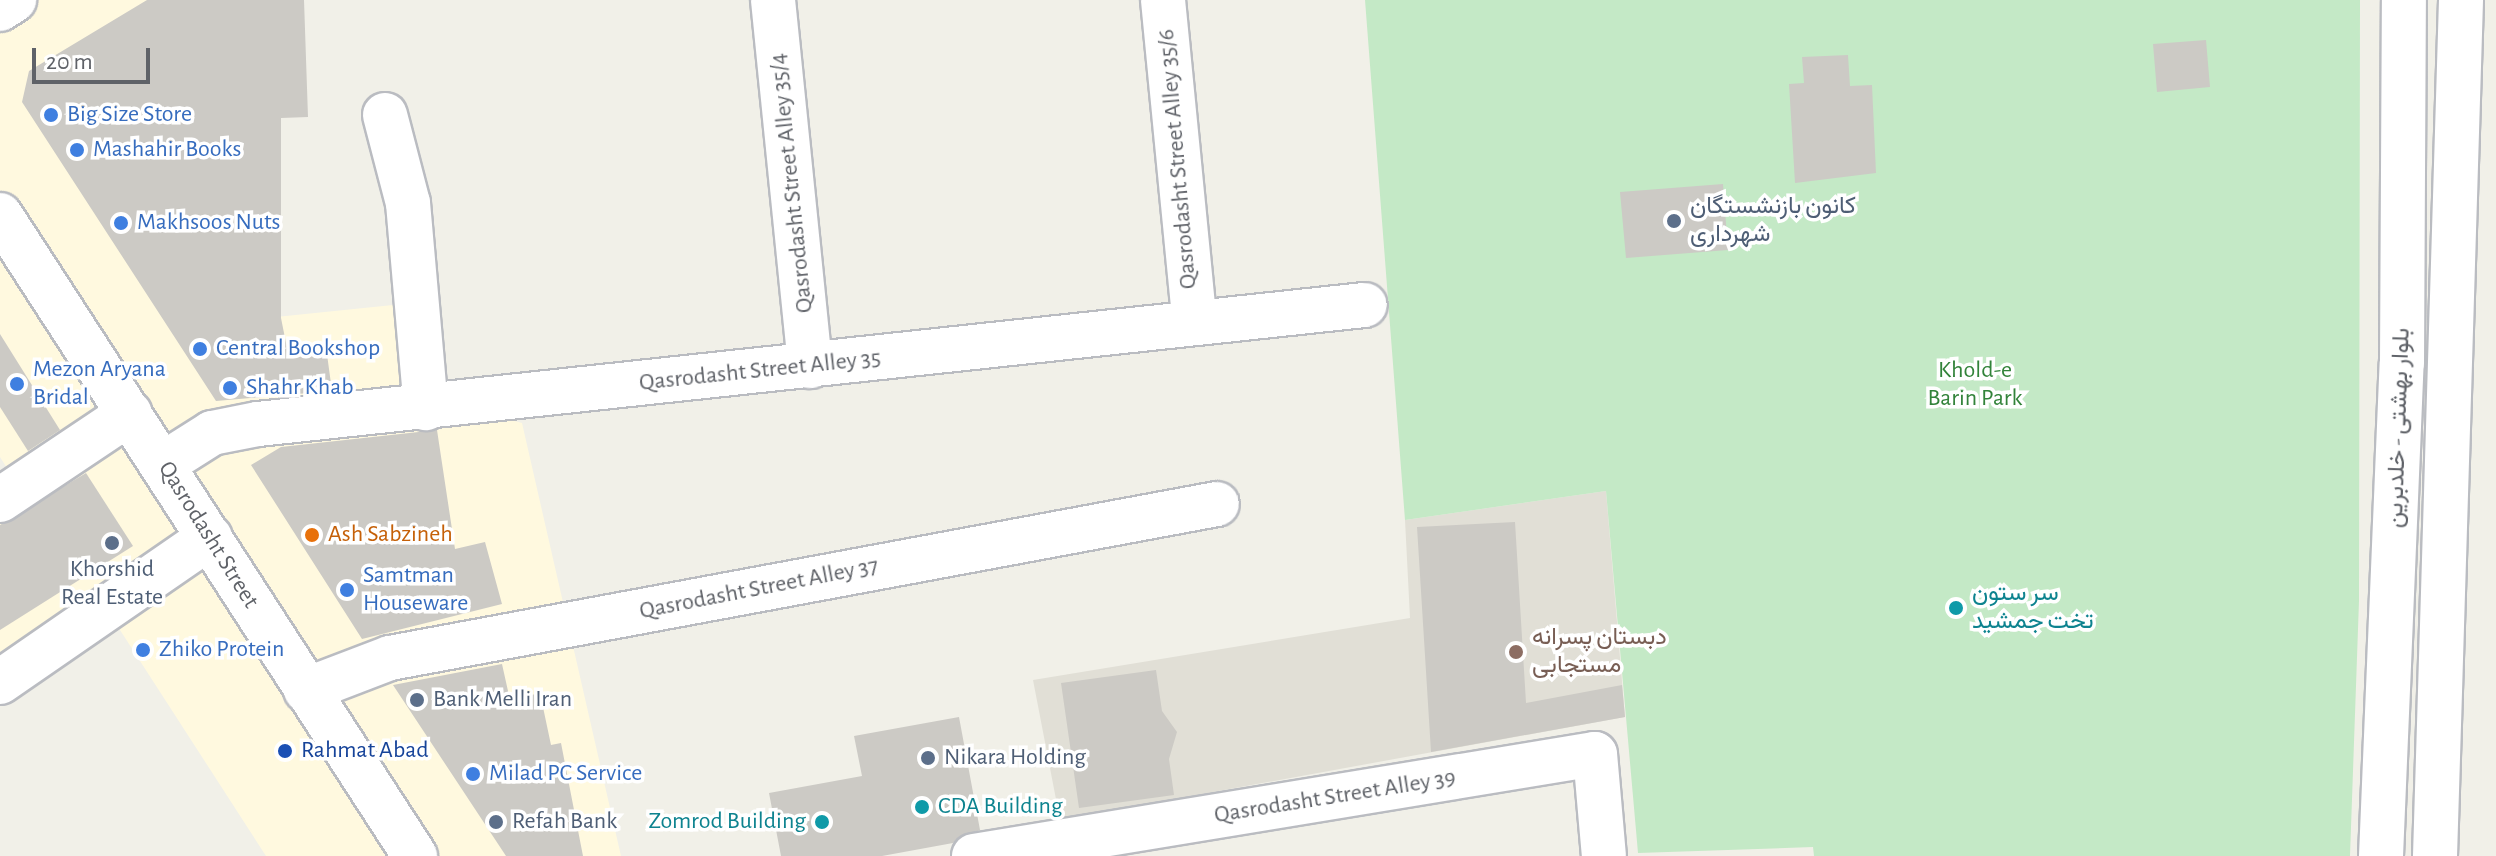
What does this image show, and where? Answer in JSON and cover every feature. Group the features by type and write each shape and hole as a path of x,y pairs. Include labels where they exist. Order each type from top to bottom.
{"street":[{"path":"0,9 14,0"},
{"name":"Qasrodasht Street Alley 35/4","path":"773,0 810,366"},
{"name":"Qasrodasht Street Alley 35/6","path":"1163,0 1194,318"},
{"name":"بلوار بهشتی - خلدبرین","path":"2381,856 2402,363 2404,0"},
{"path":"2435,856 2461,0"},
{"path":"385,115 408,203 426,408"},
{"name":"Qasrodasht Street","path":"0,215 415,856"},
{"name":"Qasrodasht Street Alley 35","path":"163,464 212,433 810,366 1194,318 1365,305"},
{"path":"0,500 130,413"},
{"name":"Qasrodasht Street Alley 37","path":"306,690 390,658 1217,504"},
{"path":"0,682 210,537"},
{"name":"Qasrodasht Street Alley 39","path":"974,856 1595,754 1604,856"}],"shaded area":[{"name":"Rahmat Abad","path":"0,0 268,0 208,324 393,305 401,389 522,423 621,856 266,856 109,613 13,674 0,653 0,495 17,484 0,457"},
{"path":"1606,491 1625,717 1060,820 1033,680 1410,618 1405,520"}],"green space":[{"name":"Khold-e Barin Park","path":"1365,0 2360,0 2359,601 2350,856 1814,856 1813,847 1638,853 1606,491 1405,520"}],"building":[{"path":"147,0 304,0 308,117 281,118 281,318 288,353 326,347 332,391 216,401 22,102 29,71"},
{"path":"2206,40 2210,87 2157,92 2153,44"},
{"path":"1848,55 1850,86 1872,85 1876,173 1795,183 1789,84 1804,83 1802,57"},
{"name":"کانون بازنشستگان شهرداری","path":"1723,184 1728,250 1626,258 1620,192"},
{"path":"0,334 60,430 28,451 0,407"},
{"path":"437,430 455,549 485,542 502,604 362,639 251,465 281,447"},
{"path":"86,473 133,546 0,630 0,525"},
{"path":"1515,522 1526,703 1622,685 1625,717 1431,752 1417,527"},
{"path":"502,664 510,700 540,693 551,745 561,743 583,856 506,856 393,685"},
{"path":"1156,670 1162,711 1177,732 1169,759 1174,795 1079,808 1061,683"},
{"name":"CDA Building","path":"959,717 980,830 953,843 882,856 781,856 769,793 862,776 854,736"}],"place":[{"name":"Big Size Store","path":"51,115"},
{"name":"Mashahir Books","path":"77,150"},
{"name":"کانون بازنشستگان شهرداری","path":"1674,221"},
{"name":"Makhsoos Nuts","path":"121,223"},
{"name":"Central Bookshop","path":"200,349"},
{"name":"Mezon Aryana Bridal","path":"17,384"},
{"name":"Shahr Khab","path":"230,388"},
{"name":"Ash Sabzineh","path":"312,535"},
{"name":"Khorshid Real Estate","path":"112,543"},
{"name":"Samtman Houseware","path":"347,590"},
{"name":"سر ستون تخت جمشید","path":"1956,608"},
{"name":"Zhiko Protein","path":"143,650"},
{"name":"دبستان پسرانه مستجابی","path":"1516,652"},
{"name":"Bank Melli Iran","path":"417,700"},
{"name":"Rahmat Abad","path":"285,751"},
{"name":"Nikara Holding","path":"928,758"},
{"name":"Milad PC Service","path":"473,774"},
{"name":"CDA Building","path":"922,807"},
{"name":"Refah Bank","path":"496,822"},
{"name":"Zomrod Building","path":"822,822"}]}
